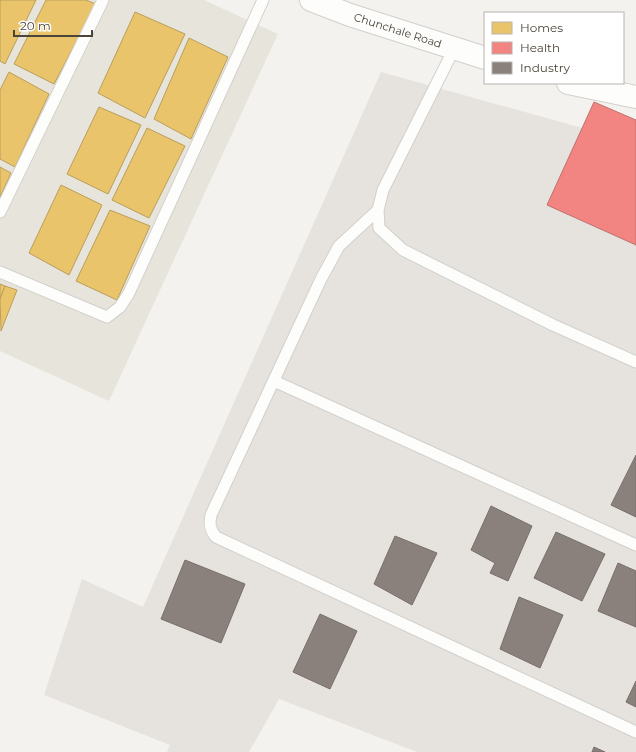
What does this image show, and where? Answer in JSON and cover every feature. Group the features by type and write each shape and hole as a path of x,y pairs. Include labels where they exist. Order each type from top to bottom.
{"street":[{"name":"Chunchale Road","path":"311,0 350,16 484,58"},
{"path":"573,84 636,97"}],"lane":[{"path":"0,212 103,0"},
{"path":"0,272 107,317 120,307 129,293 263,0"},
{"path":"454,49 384,190 378,210 379,228 403,250 553,325 636,362"},
{"path":"378,210 339,246 321,279 211,515 209,522 211,531 216,537 636,732"},
{"path":"274,381 636,544"}],"shaded area":[{"path":"0,0 204,0 278,34 109,401 0,351"},
{"path":"381,72 636,143 636,752 417,752 279,699 249,752 167,752 170,745 44,695 82,579 143,607"}],"building: Homes":[{"path":"0,0 36,0 5,64 0,61"},
{"path":"46,0 86,0 96,4 54,84 14,64"},
{"path":"135,12 185,34 145,118 98,93"},
{"path":"189,38 228,57 191,139 154,119"},
{"path":"9,72 49,94 15,167 0,159 0,90"},
{"path":"99,107 141,125 108,194 67,174"},
{"path":"147,128 185,146 149,218 112,200"},
{"path":"0,167 11,173 0,197"},
{"path":"61,185 102,205 69,275 29,253"},
{"path":"110,210 150,226 117,300 76,281"},
{"path":"0,284 5,286 0,299"},
{"path":"5,286 17,290 1,331 0,299"}],"building: Health":[{"path":"594,102 636,120 636,245 547,205"}],"building: Industry":[{"path":"636,455 636,517 611,505"},
{"path":"491,506 532,526 508,581 490,573 495,563 471,550"},
{"path":"556,532 605,554 582,601 534,578"},
{"path":"395,536 437,553 412,605 374,584"},
{"path":"185,560 245,584 221,643 161,619"},
{"path":"618,563 636,571 636,627 598,611"},
{"path":"519,597 563,615 540,668 500,649"},
{"path":"320,614 357,631 330,689 293,672"},
{"path":"636,681 636,707 626,702"},
{"path":"594,747 605,752 592,752"}]}
